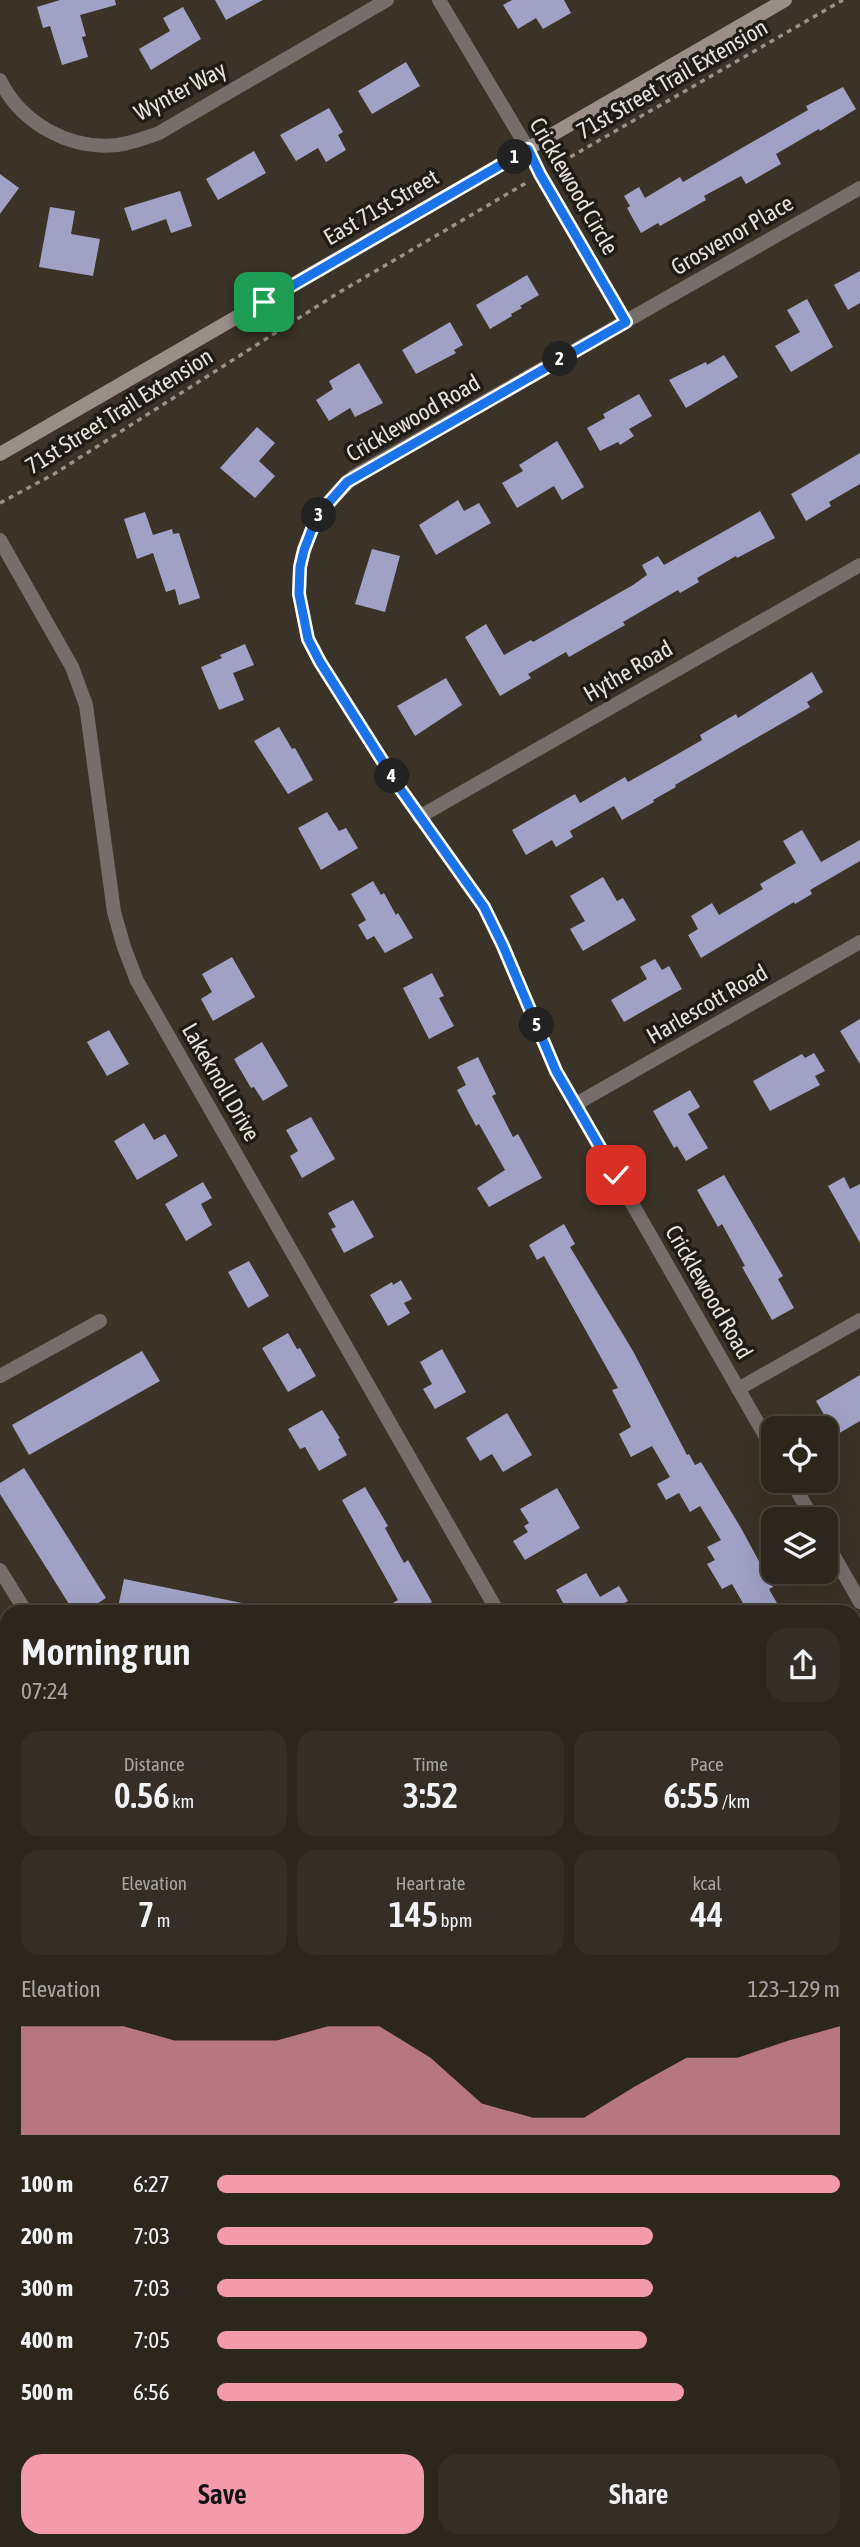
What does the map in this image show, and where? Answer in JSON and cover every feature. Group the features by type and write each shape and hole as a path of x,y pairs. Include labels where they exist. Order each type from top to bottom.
{"main road":[{"name":"East 71st Street","path":"0,454 785,0"}],"street":[{"name":"Wynter Way","path":"0,80 13,102 26,115 55,135 98,145 134,142 159,133 387,0"},
{"name":"Cricklewood Circle","path":"439,0 528,149 626,322"},
{"name":"Grosvenor Place","path":"626,322 860,188"},
{"name":"Cricklewood Road","path":"626,322 355,476 323,509 310,533 300,567 299,594 308,639 419,817 484,907 556,1071 761,1429"},
{"name":"Lakeknoll Drive","path":"0,540 72,667 86,705 114,912 137,981 494,1605"},
{"name":"Hythe Road","path":"419,817 860,565"},
{"name":"Harlescott Road","path":"576,1104 860,942"},
{"path":"738,1389 860,1320"},
{"path":"0,1376 100,1321"},
{"path":"838,1563 860,1602"},
{"path":"0,1570 22,1605"}],"path":[{"name":"71st Street Trail Extension","path":"555,166 843,0"},
{"name":"71st Street Trail Extension","path":"0,503 87,454 304,314 525,184"}],"building":[{"path":"60,0 115,0 116,5 80,15 86,36 82,37 88,57 62,65 50,26 43,28 37,7"},
{"path":"215,0 263,0 226,20"},
{"path":"512,0 564,0 571,13 543,29 536,18 518,29 503,5"},
{"path":"183,7 201,39 151,70 139,49 170,31 163,18"},
{"path":"406,62 420,86 372,114 358,91"},
{"path":"843,87 856,109 776,154 781,164 746,184 741,176 704,196 706,200 660,226 658,223 641,233 627,208 630,206 624,196 639,187 645,198 680,177 683,182 808,110 806,106"},
{"path":"329,108 343,132 338,135 346,150 326,162 318,148 296,161 280,135"},
{"path":"254,151 266,173 218,200 206,179"},
{"path":"0,174 19,188 0,214"},
{"path":"180,191 192,226 171,233 166,219 132,231 124,208"},
{"path":"50,207 75,211 71,234 100,239 93,276 39,267"},
{"path":"860,271 860,303 848,310 834,285"},
{"path":"527,275 539,295 490,329 476,305"},
{"path":"807,299 833,347 791,372 775,346 800,332 787,310"},
{"path":"450,322 463,345 454,350 456,353 416,374 402,350"},
{"path":"724,355 738,377 686,408 669,380"},
{"path":"359,363 383,403 355,417 350,408 329,421 316,400 333,389 329,381"},
{"path":"639,394 652,416 629,429 634,436 620,445 618,442 600,451 587,428 605,418 603,414"},
{"path":"257,427 275,443 259,461 275,476 255,498 220,468"},
{"path":"557,441 584,487 562,500 554,486 517,508 502,483 523,471 519,465"},
{"path":"860,453 860,484 829,502 831,506 806,521 791,494"},
{"path":"458,500 464,511 479,503 491,523 436,555 419,525"},
{"path":"760,511 775,538 697,578 699,582 680,593 678,590 569,657 566,652 528,674 531,678 500,696 465,637 486,624 504,655 531,640 533,642 633,585 647,575 642,565 658,556 664,565"},
{"path":"145,512 153,535 172,529 173,534 179,533 200,598 179,605 175,589 166,592 153,553 137,559 124,519"},
{"path":"372,549 400,556 385,612 355,604"},
{"path":"245,644 254,665 233,673 244,700 219,710 201,667"},
{"path":"812,672 823,692 807,702 810,707 675,785 676,787 653,800 654,802 622,820 614,806 570,831 573,837 556,847 552,840 526,855 512,830 575,794 580,803 625,777 628,782 702,740 700,735 736,714 738,718"},
{"path":"446,678 462,705 415,736 397,706"},
{"path":"279,727 292,749 295,748 313,780 288,794 254,741"},
{"path":"327,812 339,831 346,828 358,848 321,870 298,828"},
{"path":"802,830 821,862 860,840 860,861 810,890 812,894 701,958 688,935 698,929 691,916 712,903 719,915 763,889 760,884 796,863 783,841"},
{"path":"603,877 617,901 623,898 636,920 583,951 570,929 585,921 570,896"},
{"path":"373,881 381,895 384,893 413,938 385,953 374,936 367,940 358,925 366,920 351,894"},
{"path":"232,957 255,997 213,1021 201,999 212,992 202,974"},
{"path":"655,959 662,970 669,966 682,989 624,1022 611,1000 647,979 640,967"},
{"path":"432,973 444,996 439,998 454,1026 429,1039 403,988"},
{"path":"860,1019 860,1064 840,1031"},
{"path":"109,1030 129,1064 107,1076 87,1042"},
{"path":"262,1042 288,1086 263,1101 254,1087 251,1088 234,1059"},
{"path":"814,1053 825,1071 815,1076 820,1085 770,1111 753,1081 802,1054 805,1058"},
{"path":"478,1057 496,1094 492,1096 513,1137 518,1134 542,1178 489,1207 477,1188 505,1170 479,1124 476,1126 457,1090 466,1085 457,1067"},
{"path":"690,1090 700,1107 688,1114 708,1148 686,1161 677,1146 674,1148 653,1111"},
{"path":"311,1117 335,1159 302,1178 290,1156 298,1151 286,1130"},
{"path":"144,1123 154,1140 165,1134 178,1156 137,1180 114,1141"},
{"path":"724,1175 783,1276 778,1279 794,1308 772,1320 742,1267 745,1266 722,1224 718,1227 697,1190"},
{"path":"844,1177 850,1189 860,1184 860,1243 828,1186"},
{"path":"203,1182 212,1198 201,1204 212,1225 186,1241 165,1204"},
{"path":"353,1200 374,1237 344,1253 331,1229 336,1227 328,1213"},
{"path":"564,1224 575,1244 570,1247 633,1351 687,1455 689,1454 695,1465 701,1462 741,1528 761,1565 761,1584 771,1584 773,1587 769,1589 778,1605 744,1605 732,1584 722,1589 707,1564 715,1560 707,1547 721,1540 700,1506 690,1512 679,1493 666,1500 657,1484 670,1477 652,1446 631,1457 619,1434 631,1427 612,1390 618,1388 544,1256 537,1260 529,1245"},
{"path":"249,1261 269,1296 248,1308 228,1272"},
{"path":"401,1280 412,1299 404,1303 410,1313 388,1326 370,1295 392,1282 393,1285"},
{"path":"288,1333 316,1376 288,1392 262,1348"},
{"path":"442,1349 466,1392 435,1409 423,1389 432,1384 420,1362"},
{"path":"142,1351 160,1381 29,1455 12,1425"},
{"path":"860,1375 860,1421 838,1434 838,1416 825,1416 816,1401"},
{"path":"322,1410 340,1438 338,1439 347,1455 319,1471 305,1447 300,1449 288,1429"},
{"path":"507,1413 532,1455 503,1472 492,1454 480,1461 466,1438"},
{"path":"24,1468 106,1598 95,1605 70,1605 0,1494 0,1483"},
{"path":"365,1487 388,1526 385,1528 404,1563 408,1560 432,1602 428,1605 389,1605 398,1600 342,1500"},
{"path":"557,1488 580,1528 525,1560 513,1541 528,1532 524,1526 529,1523 520,1509"},
{"path":"586,1573 600,1597 619,1586 628,1601 621,1605 564,1605 556,1590"},
{"path":"124,1579 252,1605 118,1605"}],"route":[{"path":"264,302 528,149 626,322 347,482 323,509 314,524 304,550 299,576 300,603 305,630 312,647 399,787 484,907 556,1071 616,1175"}]}
